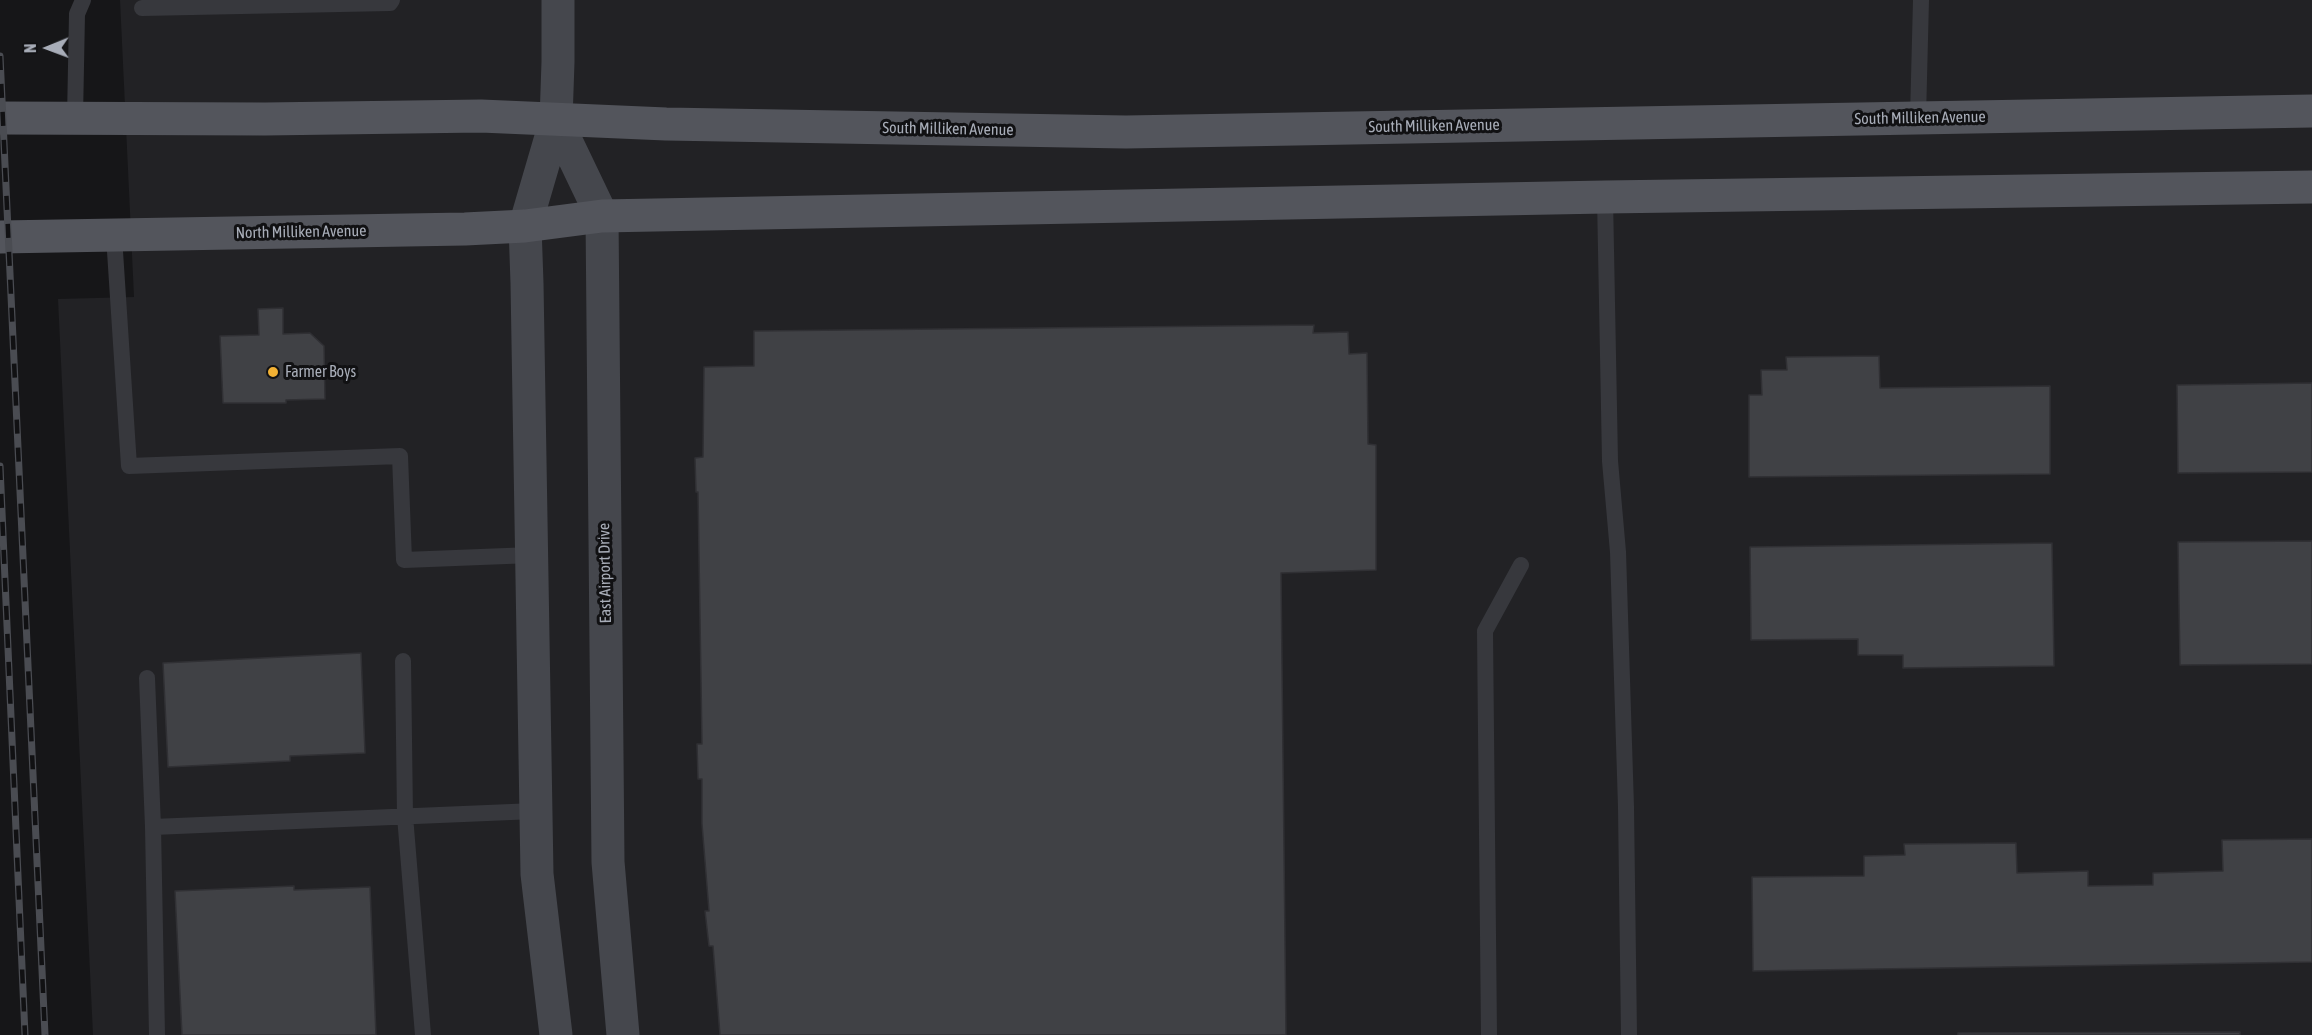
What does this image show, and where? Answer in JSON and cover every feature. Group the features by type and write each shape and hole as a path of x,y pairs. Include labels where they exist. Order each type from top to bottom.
{"main road":[{"name":"East Airport Drive","path":"556,1035 537,874 525,226 556,120 558,0"},
{"name":"South Milliken Avenue","path":"556,120 1126,132 2312,111"},
{"path":"0,118 265,119 481,116 556,120"},
{"name":"East Airport Drive","path":"556,120 602,216 608,862 623,1035"},
{"path":"602,216 1605,197 2312,187"},
{"name":"North Milliken Avenue","path":"0,237 465,229 525,226 602,216"}],"lane":[{"path":"75,118 77,14 83,0"},
{"path":"142,8 390,3 392,0"},
{"path":"1918,118 1921,0"},
{"path":"1605,197 1610,461 1618,552 1623,714 1629,1035"},
{"path":"114,236 129,466 400,456 404,560 531,555"},
{"path":"1489,1035 1485,631 1521,565"},
{"path":"403,661 405,816 423,1035"},
{"path":"147,678 153,827 157,1035"},
{"path":"153,827 535,811"}],"shaded area":[{"path":"120,0 2312,0 2312,1035 93,1035 58,299 134,297"}],"building":[{"name":"Farmer Boys","path":"283,308 283,334 310,333 324,346 325,399 286,400 286,403 223,403 220,336 259,335 258,309"},
{"path":"1314,325 1313,333 1348,332 1349,354 1367,353 1368,444 1376,445 1376,570 1281,573 1286,1035 720,1035 713,946 709,946 705,911 709,911 702,824 702,779 698,779 697,744 702,744 698,492 696,492 695,458 703,457 704,367 754,366 754,331"},
{"path":"1879,356 1880,388 2050,386 2050,474 1749,477 1749,395 1762,395 1761,370 1787,370 1786,357"},
{"path":"2312,383 2312,472 2178,473 2177,385"},
{"path":"2312,541 2312,664 2180,665 2178,542"},
{"path":"2052,543 2054,666 1903,668 1903,655 1858,655 1858,639 1751,640 1750,547"},
{"path":"361,653 365,753 290,756 290,761 168,767 163,663"},
{"path":"2312,839 2312,962 1753,971 1752,877 1864,876 1864,856 1905,855 1904,844 2016,843 2017,873 2088,871 2088,886 2153,885 2153,873 2223,871 2222,840"},
{"path":"294,886 294,890 370,887 376,1035 182,1035 175,891"},
{"path":"2240,1032 2240,1035 1958,1035 1958,1033"}],"railway":[{"path":"0,56 45,1035"},
{"path":"0,466 25,1035"}],"place":[{"name":"Farmer Boys","path":"273,372"}]}
